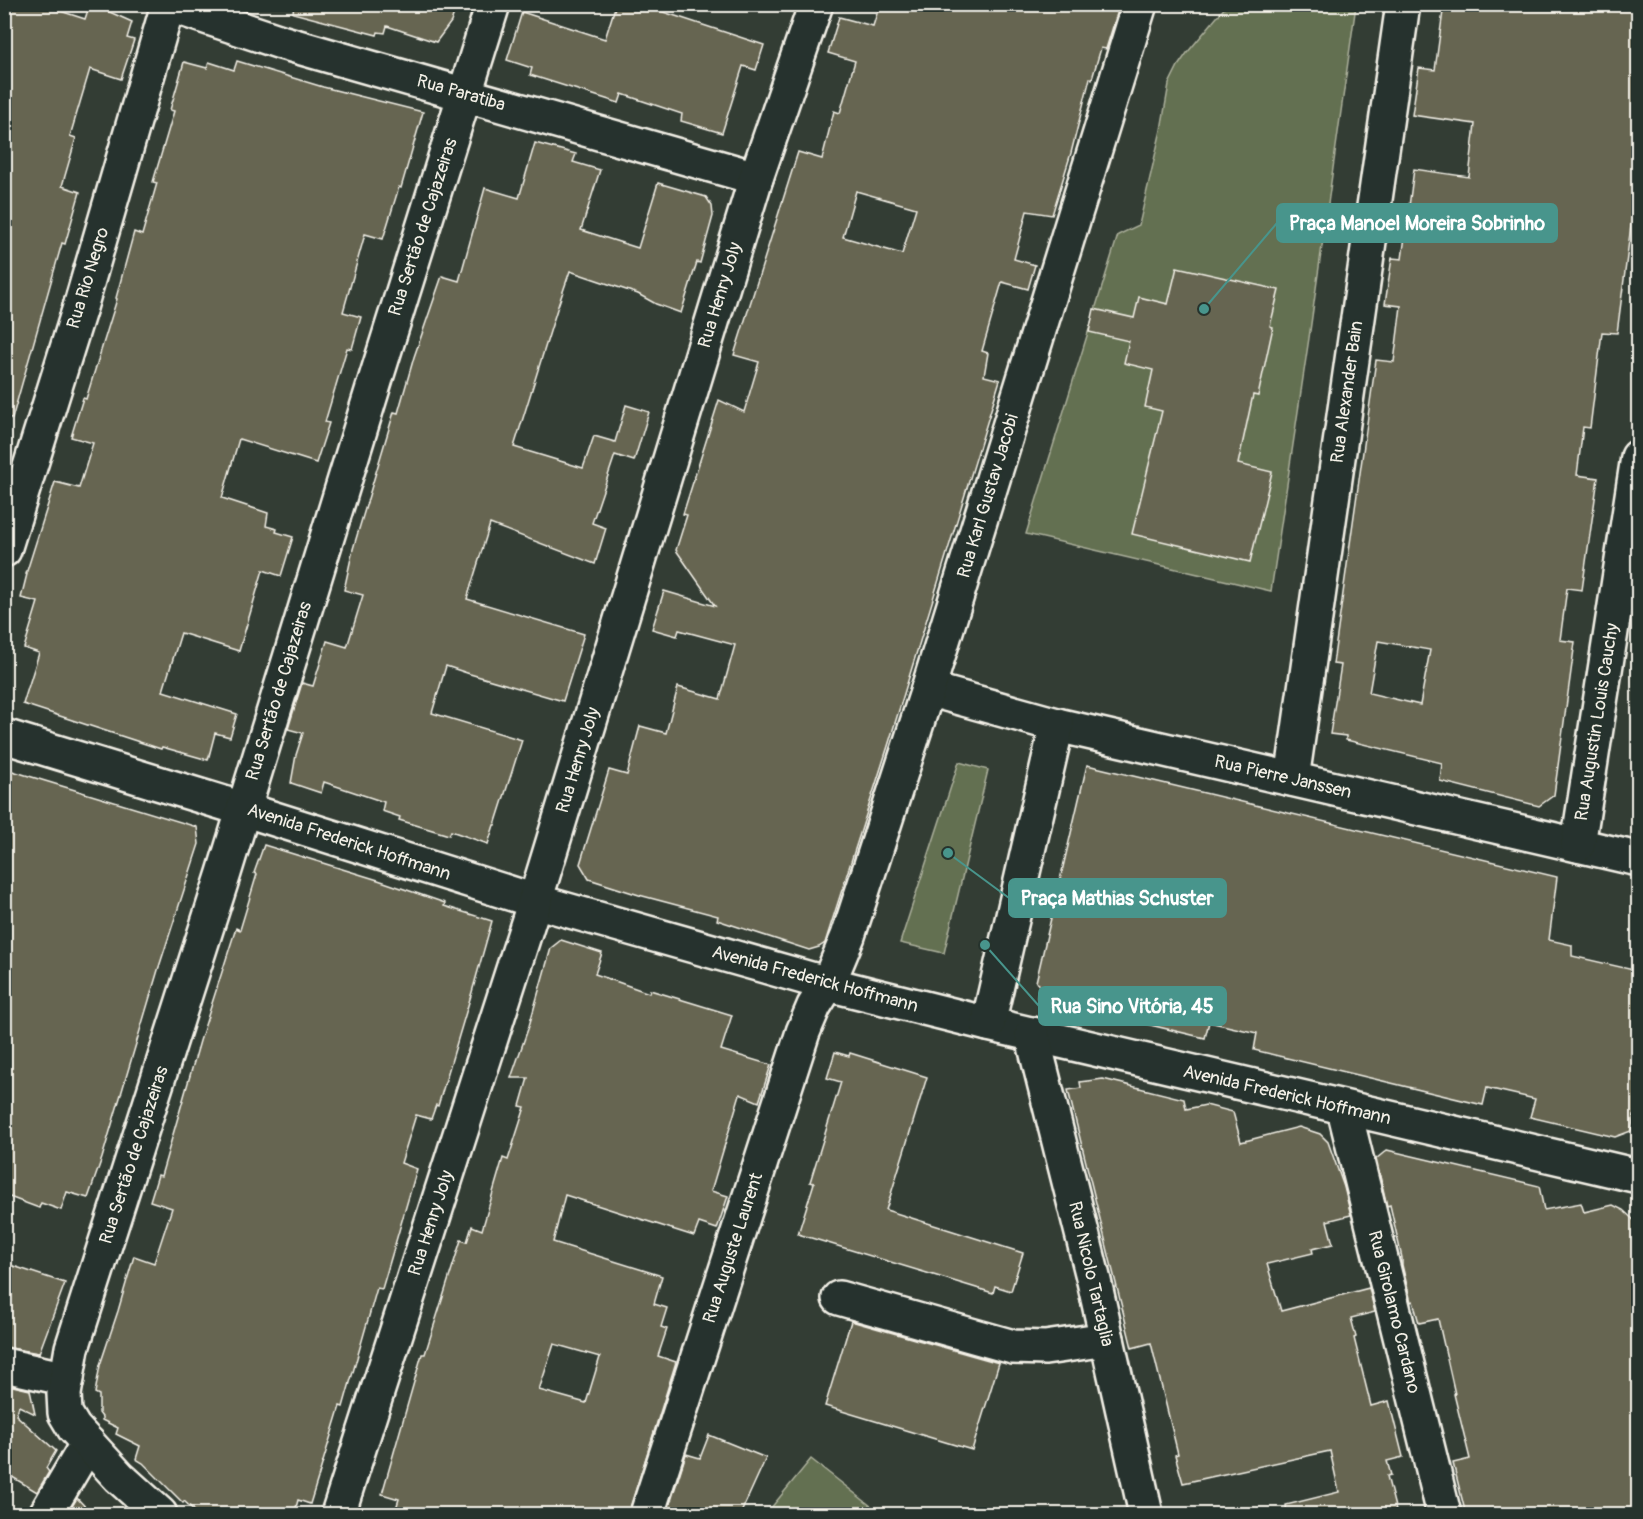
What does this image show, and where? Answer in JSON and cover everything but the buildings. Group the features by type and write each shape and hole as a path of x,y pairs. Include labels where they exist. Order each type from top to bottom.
{"street":[{"name":"Rua Sertão de Cajazeiras","path":"160,1515 118,1477 74,1428 65,1413 64,1394 72,1348 243,809 493,4"},
{"name":"Rua Henry Joly","path":"338,1515 535,901 756,178 816,4"},
{"name":"Rua Karl Gustav Jacobi","path":"828,984 848,936 928,689 1140,4"},
{"name":"Rua Alexander Bain","path":"1292,779 1403,4"},
{"name":"Rua Paratiba","path":"168,5 281,42 756,178"},
{"name":"Rua Rio Negro","path":"4,550 81,304 168,5"},
{"name":"Rua Augustin Louis Cauchy","path":"1578,845 1638,457"},
{"name":"Rua Pierre Janssen","path":"928,689 1058,725 1638,859"},
{"path":"988,1024 1058,725"},
{"name":"Avenida Frederick Hoffmann","path":"4,735 535,901 828,984 1344,1109 1638,1176"},
{"name":"Rua Auguste Laurent","path":"646,1515 803,1032 814,1006 828,984"},
{"name":"Rua Nicolo Tartaglia","path":"1032,1034 1107,1340 1146,1515"},
{"name":"Rua Girolamo Cardano","path":"1344,1109 1444,1515"},
{"path":"839,1298 1013,1347 1045,1348 1107,1340"},
{"path":"4,1365 67,1379"},
{"path":"46,1515 88,1443"}],"green space":[{"path":"1227,5 1356,5 1271,591 1026,534 1118,235 1139,225 1169,84 1187,53"},
{"path":"959,762 988,770 944,953 900,943"},
{"path":"811,1459 881,1514 766,1514"}],"place":[{"name":"Praça Manoel Moreira Sobrinho","path":"1204,309"},
{"name":"Praça Mathias Schuster","path":"948,853"},
{"name":"Rua Sino Vitória, 45","path":"985,945"}]}
